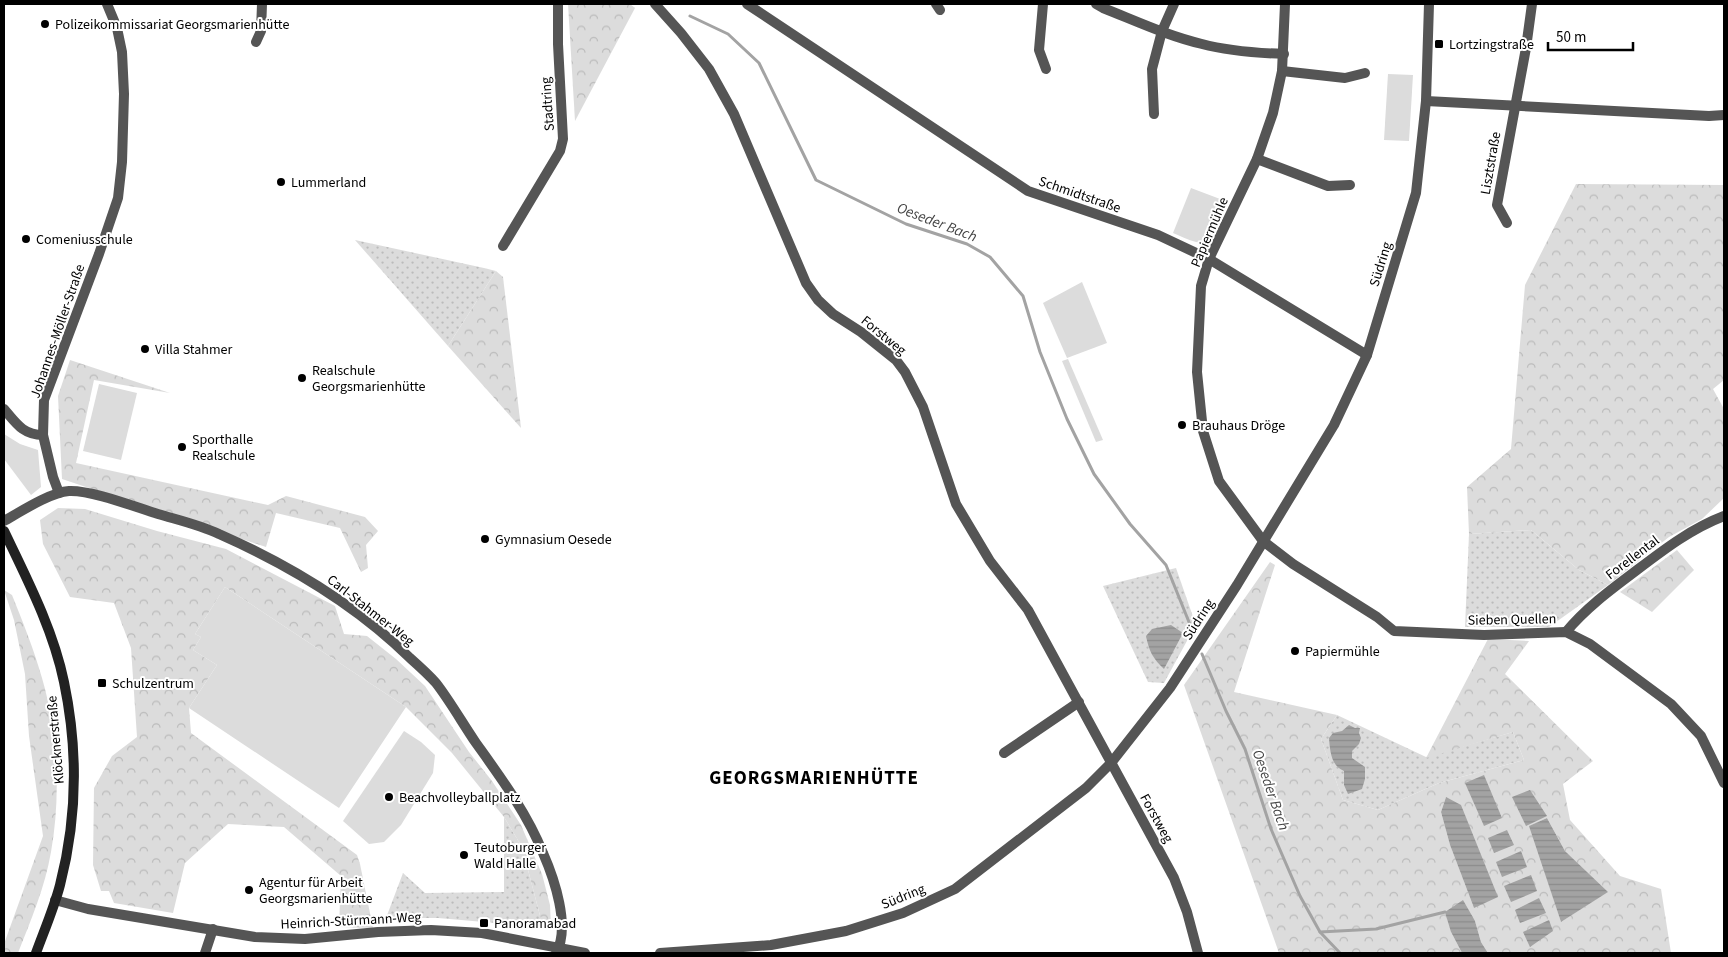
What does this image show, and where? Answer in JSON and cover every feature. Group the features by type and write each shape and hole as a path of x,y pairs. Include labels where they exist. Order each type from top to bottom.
{"main road":[{"name":"Klöcknerstraße","path":"4,531 48,632 64,681 69,715 74,781 68,848 55,900 36,953"}],"street":[{"name":"Johannes-Möller-Straße","path":"59,493 53,477 44,435 44,400 118,198 122,162 124,94 122,52 117,28 107,4"},
{"path":"256,42 261,30 262,4"},
{"name":"Stadtring","path":"503,246 560,151 563,139 558,4"},
{"name":"Forstweg","path":"655,4 709,69 734,114 806,283 818,300 833,314 861,332 896,360 905,372 923,408 956,504 990,561 1028,610 1174,878 1187,912 1198,953"},
{"name":"Schmidtstraße","path":"747,4 1028,191 1158,235 1209,259 1367,355"},
{"path":"1043,4 1038,50 1046,69"},
{"path":"1096,4 1162,32 1203,44 1262,53 1284,54"},
{"path":"1154,114 1152,69 1162,32 1174,4"},
{"name":"Papiermühle","path":"1263,541 1219,481 1203,431 1197,372 1202,286 1209,259 1257,159 1273,113 1284,54 1285,4"},
{"name":"Südring","path":"660,953 771,945 846,931 903,913 955,889 1086,788 1111,763 1170,688 1263,541 1334,425 1367,355 1416,193 1426,100 1429,4"},
{"name":"Lisztstraße","path":"1507,223 1497,205 1526,48 1532,4"},
{"path":"1282,71 1345,78 1364,73"},
{"path":"1426,100 1709,116 1724,115"},
{"path":"1257,159 1328,186 1350,186"},
{"path":"4,410 20,428 32,435 44,435"},
{"name":"Carl-Stahmer-Weg","path":"4,521 59,493 76,492 106,498 218,533 308,579 357,613 396,644 436,683 460,721 501,778 535,834 547,862 560,905 562,922 558,951"},
{"name":"Forellental","path":"1566,632 1577,618 1676,540 1705,523 1724,516"},
{"name":"Sieben Quellen","path":"1263,541 1293,564 1377,617 1394,631 1484,635 1566,632 1590,644 1671,704 1701,736 1724,783"},
{"path":"1004,753 1079,702"},
{"name":"Heinrich-Stürmann-Weg","path":"55,900 88,909 255,937 305,939 378,932 431,930 482,933 558,951"},
{"path":"205,953 213,929"},
{"path":"558,951 585,953"}],"green space":[{"path":"568,4 630,4 635,8 575,121"},
{"path":"1388,74 1413,75 1409,141 1384,140"},
{"path":"1576,184 1724,185 1724,380 1713,389 1724,409 1724,498 1702,519 1669,537 1608,585 1579,570 1531,530 1469,534 1467,487 1511,449 1525,285"},
{"path":"1191,188 1228,202 1217,228 1203,242 1196,242 1173,233"},
{"path":"355,240 484,268 496,271 448,346"},
{"path":"496,271 503,277 521,428 448,346"},
{"path":"1082,282 1107,343 1067,358 1043,303"},
{"path":"1068,359 1103,440 1096,442 1062,361"},
{"path":"70,360 170,393 94,380 76,463 268,505 286,496 365,517 378,531 366,545 368,568 361,572 340,528 276,513 266,547 62,479 58,396"},
{"path":"99,384 137,393 121,460 83,451"},
{"path":"4,434 20,444 38,450 41,487 31,495 4,459"},
{"path":"58,508 85,509 157,531 226,549 335,606 344,634 367,636 396,659 425,686 469,752 492,781 521,825 542,874 550,905 551,927 543,927 522,847 504,817 452,753 406,707 225,587 195,634 201,637 193,650 217,665 189,708 191,733 357,855 373,928 339,927 341,876 284,827 228,824 185,863 173,913 114,903 109,891 101,891 93,865 94,788 112,756 137,737 131,648 114,603 70,597 43,544 40,520"},
{"path":"1531,530 1579,570 1608,585 1549,627 1465,627 1469,534"},
{"path":"1677,550 1694,570 1652,612 1620,592"},
{"path":"1270,562 1275,565 1234,692 1337,715 1321,739 1343,800 1378,810 1439,783 1524,760 1513,732 1426,758 1488,639 1529,641 1505,674 1593,761 1563,784 1570,820 1620,876 1661,889 1671,953 1488,953 1481,942 1475,921 1451,932 1462,953 1279,953 1184,685","holes":["1446,797 1474,908 1450,845 1441,812","1547,818 1565,851 1607,892 1561,922 1530,826"]},
{"path":"1176,568 1198,631 1188,639 1164,683 1148,682 1103,586"},
{"path":"225,587 406,707 339,808 189,708 217,665 193,650 201,637 195,634"},
{"path":"4,590 12,595 39,668 52,721 57,787 54,831 45,878 18,953 4,953 4,944 43,836 29,736 25,674 14,620"},
{"path":"1337,715 1426,757 1513,732 1524,760 1439,783 1378,810 1343,800 1321,739"},
{"name":"Beachvolleyballplatz","path":"404,731 421,742 435,755 433,773 401,825 384,842 369,844 343,821"},
{"path":"504,817 522,847 543,927 438,918 386,918 403,873 425,893 504,892"}],"shaded area":[{"path":"1171,625 1183,633 1164,669 1152,654 1146,636 1152,629"},
{"path":"1349,725 1360,728 1361,738 1359,744 1352,751 1352,758 1365,767 1365,779 1362,789 1348,794 1344,785 1344,771 1336,766 1334,762 1329,738 1333,733 1342,731"},
{"path":"1484,775 1502,818 1484,826 1465,783"},
{"path":"1530,790 1547,816 1526,826 1512,797"},
{"path":"1446,797 1461,805 1498,897 1474,908 1450,845 1441,812"},
{"path":"1547,818 1565,851 1608,892 1561,922 1529,826"},
{"path":"1507,830 1514,845 1494,853 1488,838"},
{"path":"1521,851 1527,867 1502,877 1496,862"},
{"path":"1531,875 1537,891 1511,902 1504,886"},
{"path":"1539,898 1546,913 1520,923 1515,910"},
{"path":"1463,900 1475,921 1481,942 1488,953 1462,953 1451,932 1445,912"},
{"path":"1549,920 1553,931 1530,947 1523,932"}],"waterway":[{"name":"Oeseder Bach","path":"690,16 728,34 759,63 816,180 906,224 967,244 990,257 1023,296 1040,352 1067,419 1094,474 1130,524 1166,565 1193,632"},
{"name":"Oeseder Bach","path":"1202,654 1226,711 1245,749 1271,829 1300,896 1320,932 1376,929 1445,912"},
{"name":"Oeseder Bach","path":"1320,932 1340,953"}],"place":[{"name":"Polizeikommissariat Georgsmarienhütte","path":"45,24"},
{"name":"Lortzingstraße","path":"1439,44"},
{"name":"Lummerland","path":"281,182"},
{"name":"Comeniusschule","path":"26,239"},
{"name":"Villa Stahmer","path":"145,349"},
{"name":"Realschule Georgsmarienhütte","path":"302,378"},
{"name":"Brauhaus Dröge","path":"1182,425"},
{"name":"Sporthalle Realschule","path":"182,447"},
{"name":"Gymnasium Oesede","path":"485,539"},
{"name":"Papiermühle","path":"1295,651"},
{"name":"Schulzentrum","path":"102,683"},
{"name":"Beachvolleyballplatz","path":"389,797"},
{"name":"Teutoburger Wald Halle","path":"464,855"},
{"name":"Agentur für Arbeit Georgsmarienhütte","path":"249,890"},
{"name":"Panoramabad","path":"484,923"}],"district":[{"name":"GEORGSMARIENHÜTTE","path":"814,777"}]}
